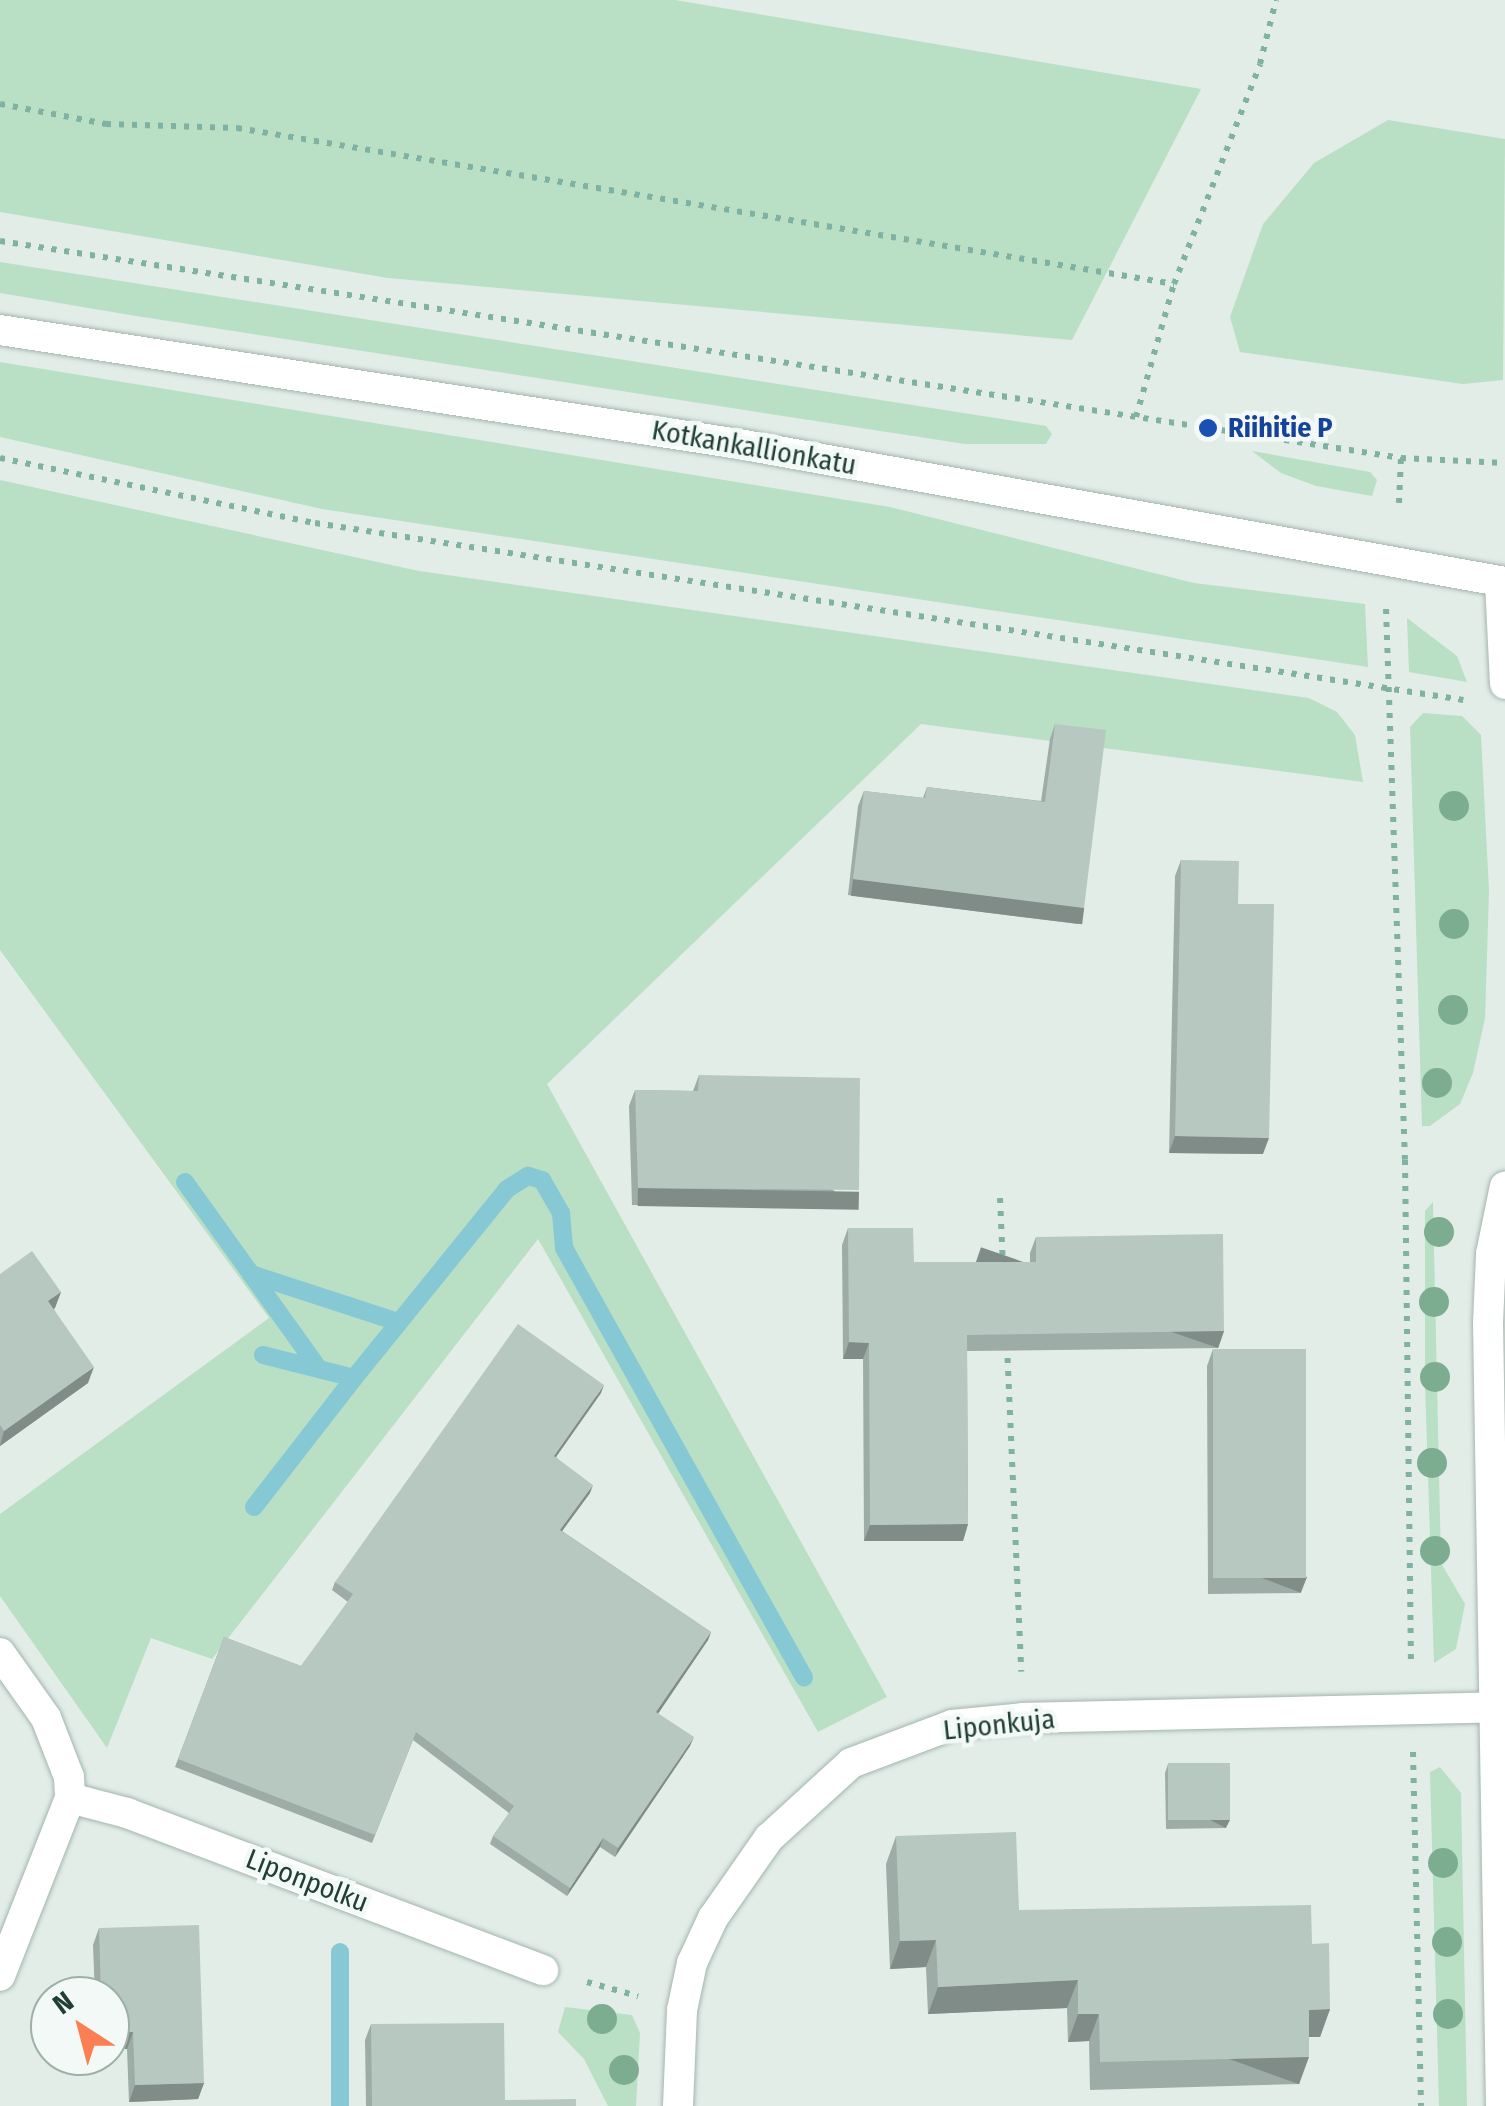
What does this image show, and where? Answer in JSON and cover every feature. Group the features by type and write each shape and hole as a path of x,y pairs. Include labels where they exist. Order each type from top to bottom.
{"street":[{"name":"Kotkankallionkatu","path":"0,330 739,444 1502,582"},
{"path":"1502,582 1505,684"},
{"path":"1501,2106 1488,1322 1491,1254 1505,1186"},
{"path":"0,1653 46,1718 69,1778 70,1798 0,1976"},
{"name":"Liponkuja","path":"678,2106 682,2010 692,1963 713,1918 768,1838 805,1799 851,1763 896,1742 952,1725 1023,1718 1496,1707"},
{"name":"Liponpolku","path":"70,1798 127,1813 542,1970"}],"path":[{"path":"1136,417 1174,284 1260,64 1276,0"},
{"path":"0,104 106,124 236,128 1174,284"},
{"path":"0,241 1402,458 1505,463"},
{"path":"0,458 315,524 1473,702"},
{"path":"1399,503 1402,458"},
{"path":"1386,609 1394,690 1412,1676"},
{"path":"1000,1198 1004,1275"},
{"path":"1006,1333 1023,1718"},
{"path":"1413,1758 1422,2106"},
{"path":"542,1970 682,2010"}],"green space":[{"path":"0,0 675,0 1201,89 1072,340 388,278 0,212"},
{"path":"1388,120 1505,139 1503,380 1463,384 1240,352 1230,317 1263,224 1314,163"},
{"path":"0,262 1046,426 1052,434 1046,444 965,444 130,315 0,293"},
{"path":"0,362 890,507 1194,583 1365,604 1368,667 322,509 0,437"},
{"path":"1252,451 1370,472 1377,480 1372,496 1316,486 1281,473"},
{"path":"0,480 419,571 1309,698 1337,712 1355,735 1363,782 921,724 547,1084 887,1697 818,1732 538,1239 212,1659 151,1638 107,1748 0,1596 0,1514 269,1318 0,950"},
{"path":"1407,618 1457,656 1467,682 1409,672"},
{"path":"1423,713 1462,716 1481,735 1489,891 1485,1018 1473,1073 1460,1104 1430,1126 1422,1126 1410,727"},
{"path":"1433,1202 1441,1563 1465,1604 1456,1649 1434,1663 1425,1383 1425,1211"},
{"path":"1440,1767 1461,1793 1467,2106 1439,2106 1430,1772"},
{"path":"565,2007 632,2015 640,2033 636,2106 608,2106 584,2059 558,2032"}],"building":[{"path":"1055,724 1106,730 1084,908 853,879 864,791 925,798 927,787 1045,802"},
{"path":"1181,860 1239,861 1238,904 1274,904 1269,1138 1175,1136"},
{"path":"699,1075 860,1078 859,1190 638,1188 635,1090 698,1091"},
{"path":"848,1228 913,1228 914,1262 1036,1262 1036,1237 1223,1234 1224,1331 967,1335 968,1524 870,1525 869,1343 849,1342"},
{"path":"32,1251 61,1292 48,1301 94,1367 4,1431 0,1425 0,1274"},
{"path":"518,1324 604,1385 554,1456 593,1485 560,1530 711,1632 656,1712 694,1737 618,1848 603,1838 570,1888 493,1836 514,1806 416,1732 375,1835 178,1759 224,1637 301,1666 353,1594 335,1582"},
{"path":"1213,1349 1306,1349 1306,1578 1213,1578"},
{"path":"1168,1763 1230,1763 1230,1820 1168,1820"},
{"path":"1016,1832 1019,1910 1311,1905 1312,1944 1329,1943 1330,2009 1309,2010 1309,2057 1100,2062 1099,2014 1078,2014 1078,1980 938,1987 936,1940 900,1941 896,1836"},
{"path":"199,1925 204,2083 135,2085 130,1976 100,1976 99,1928"},
{"path":"504,2023 505,2100 576,2099 576,2106 372,2106 371,2024"}],"waterway":[{"path":"263,1355 354,1378 507,1189 528,1176 542,1180 561,1213 564,1248 804,1677"},
{"path":"185,1182 251,1274 398,1322"},
{"path":"251,1274 319,1369"},
{"path":"254,1507 354,1378"},
{"path":"340,1952 340,2106"}],"place":[{"name":"Riihitie P","path":"1208,428"}]}
